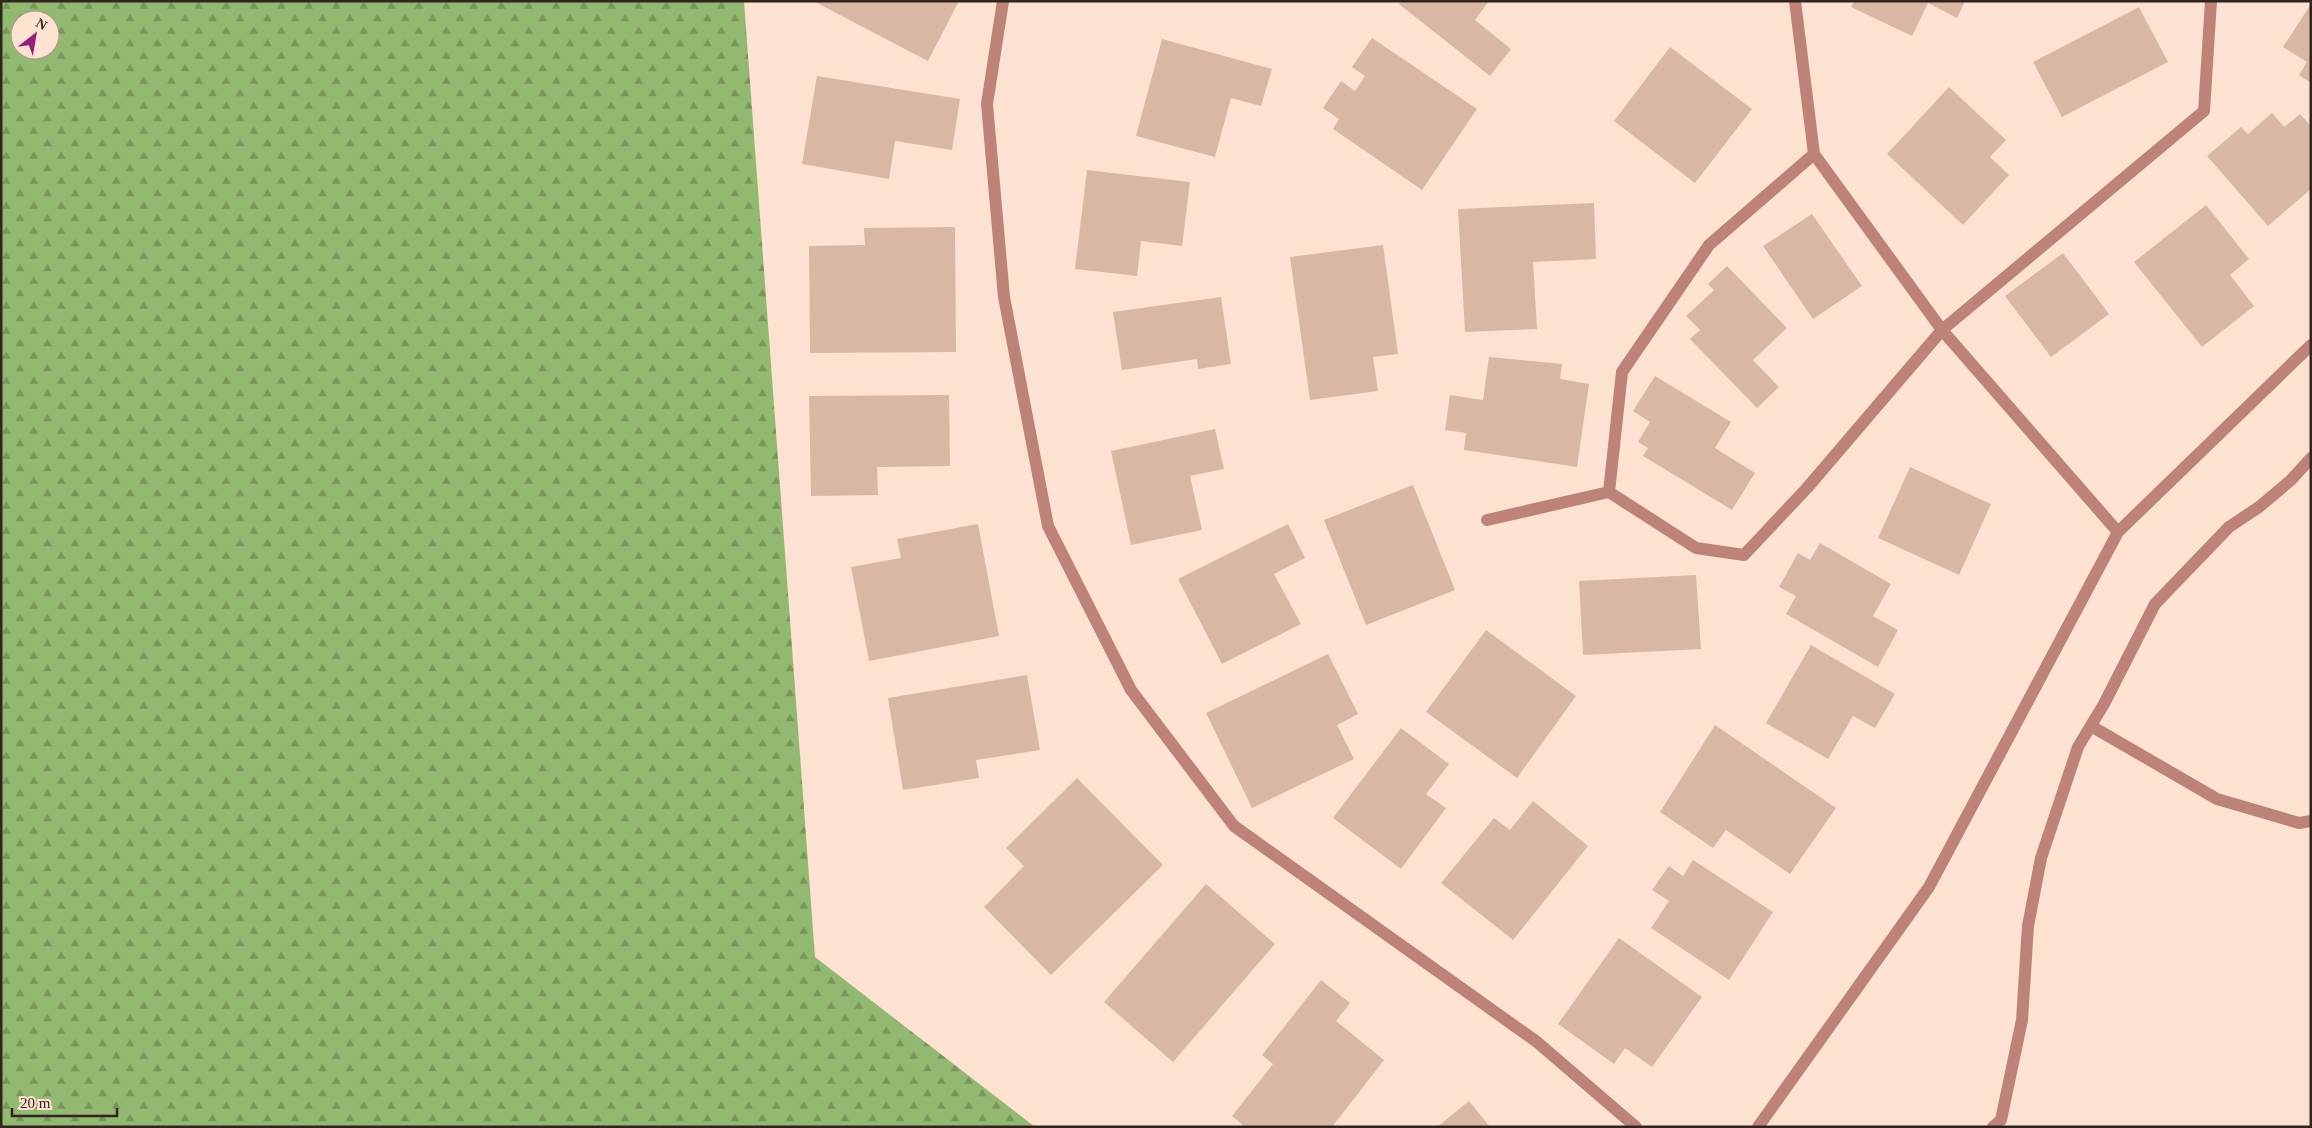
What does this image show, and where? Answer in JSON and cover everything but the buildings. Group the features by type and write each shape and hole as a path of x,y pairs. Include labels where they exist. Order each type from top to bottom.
{"street":[{"path":"1003,1 987,104 1004,297 1048,526 1131,690 1234,826 1537,1042 1636,1127"},
{"path":"1795,1 1814,154 1942,330 2118,532"},
{"path":"1487,520 1609,492 1696,548 1744,555 1807,488 1942,330 2204,111 2211,1"},
{"path":"1609,492 1622,372 1709,246 1814,154"},
{"path":"1758,1127 1929,887 2118,532 2311,345"},
{"path":"1993,1127 2001,1120 2022,1020 2028,926 2042,858 2078,748 2155,604 2229,527 2259,507 2291,480 2311,458"},
{"path":"2091,726 2217,799 2299,823 2311,821"}],"green space":[{"path":"1,1 744,1 815,957 1035,1127 1,1127"}]}
